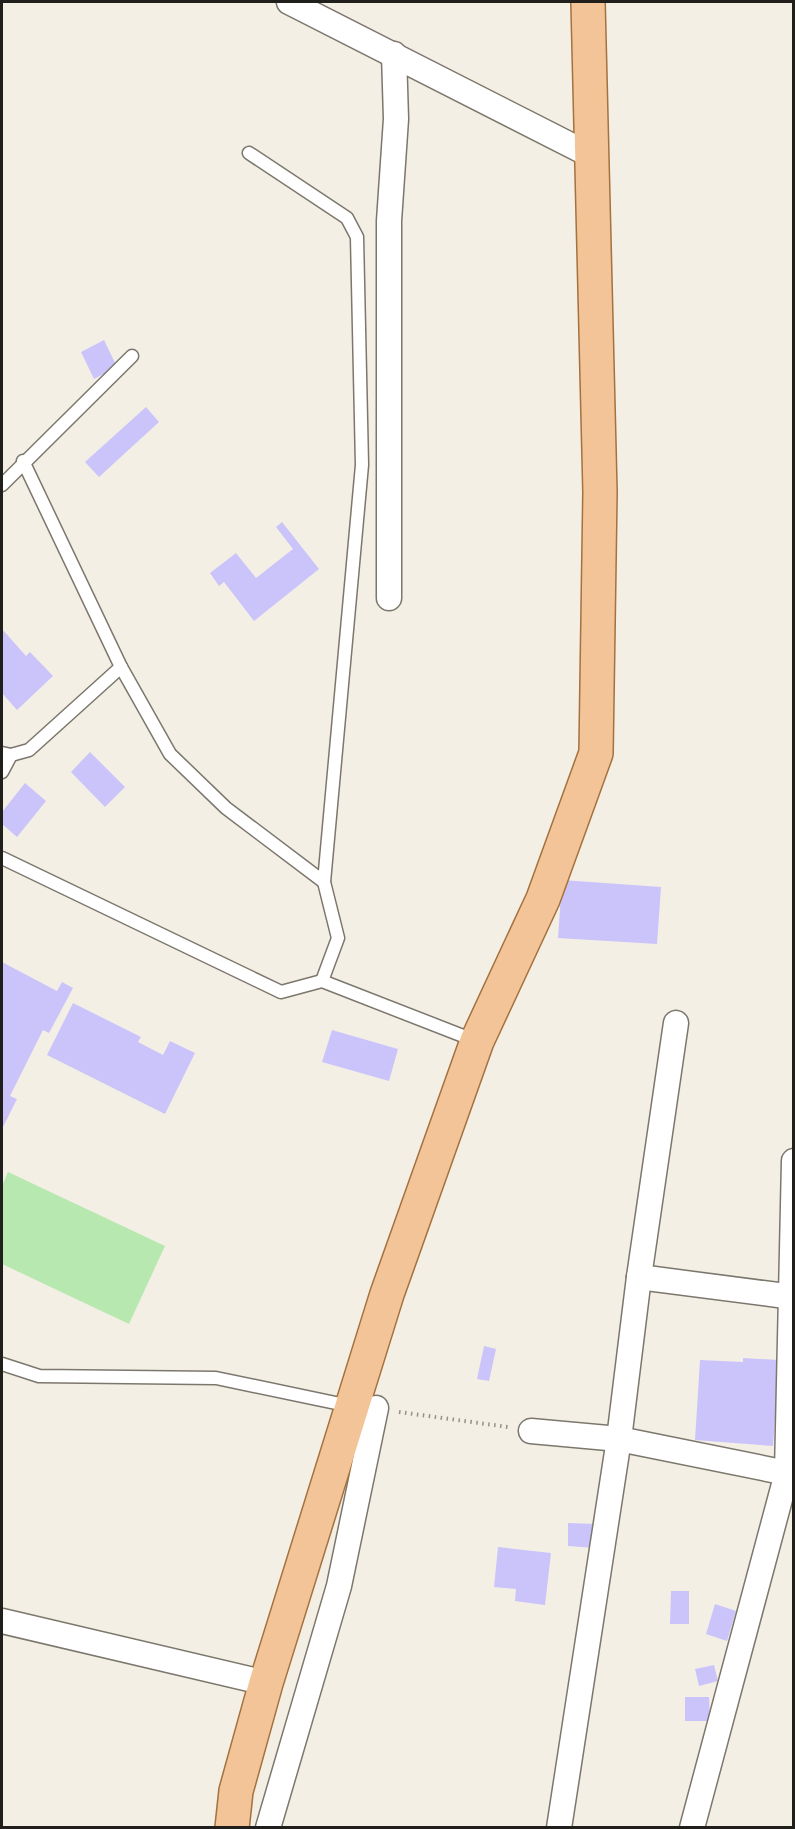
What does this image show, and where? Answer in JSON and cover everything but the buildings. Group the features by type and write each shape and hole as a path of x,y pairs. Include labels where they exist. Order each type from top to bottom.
{"main road":[{"path":"232,1827 236,1791 266,1683 363,1407 387,1294 477,1041 543,899 596,753 600,492 594,157 588,2"}],"street":[{"path":"289,2 594,157"},
{"path":"389,598 389,221 396,119 394,54"},
{"path":"559,1827 619,1439 639,1277 676,1023"},
{"path":"692,1827 787,1473 793,1297 794,1161"},
{"path":"639,1277 793,1297"},
{"path":"268,1827 339,1586 363,1407"},
{"path":"531,1431 619,1439 787,1473"},
{"path":"2,1621 266,1683"}],"lane":[{"path":"249,153 347,218 357,237 362,465 324,882 338,938 322,981"},
{"path":"2,485 23,460 132,356"},
{"path":"23,460 121,667 170,754 226,808 324,882"},
{"path":"2,772 6,754 29,750 121,667"},
{"path":"2,858 281,992 322,981 477,1041"},
{"path":"2,1364 39,1376 216,1378 363,1407"}],"path":[{"path":"363,1407 531,1431"}],"green space":[{"path":"8,1172 165,1246 129,1324 2,1264 2,1186"}]}
